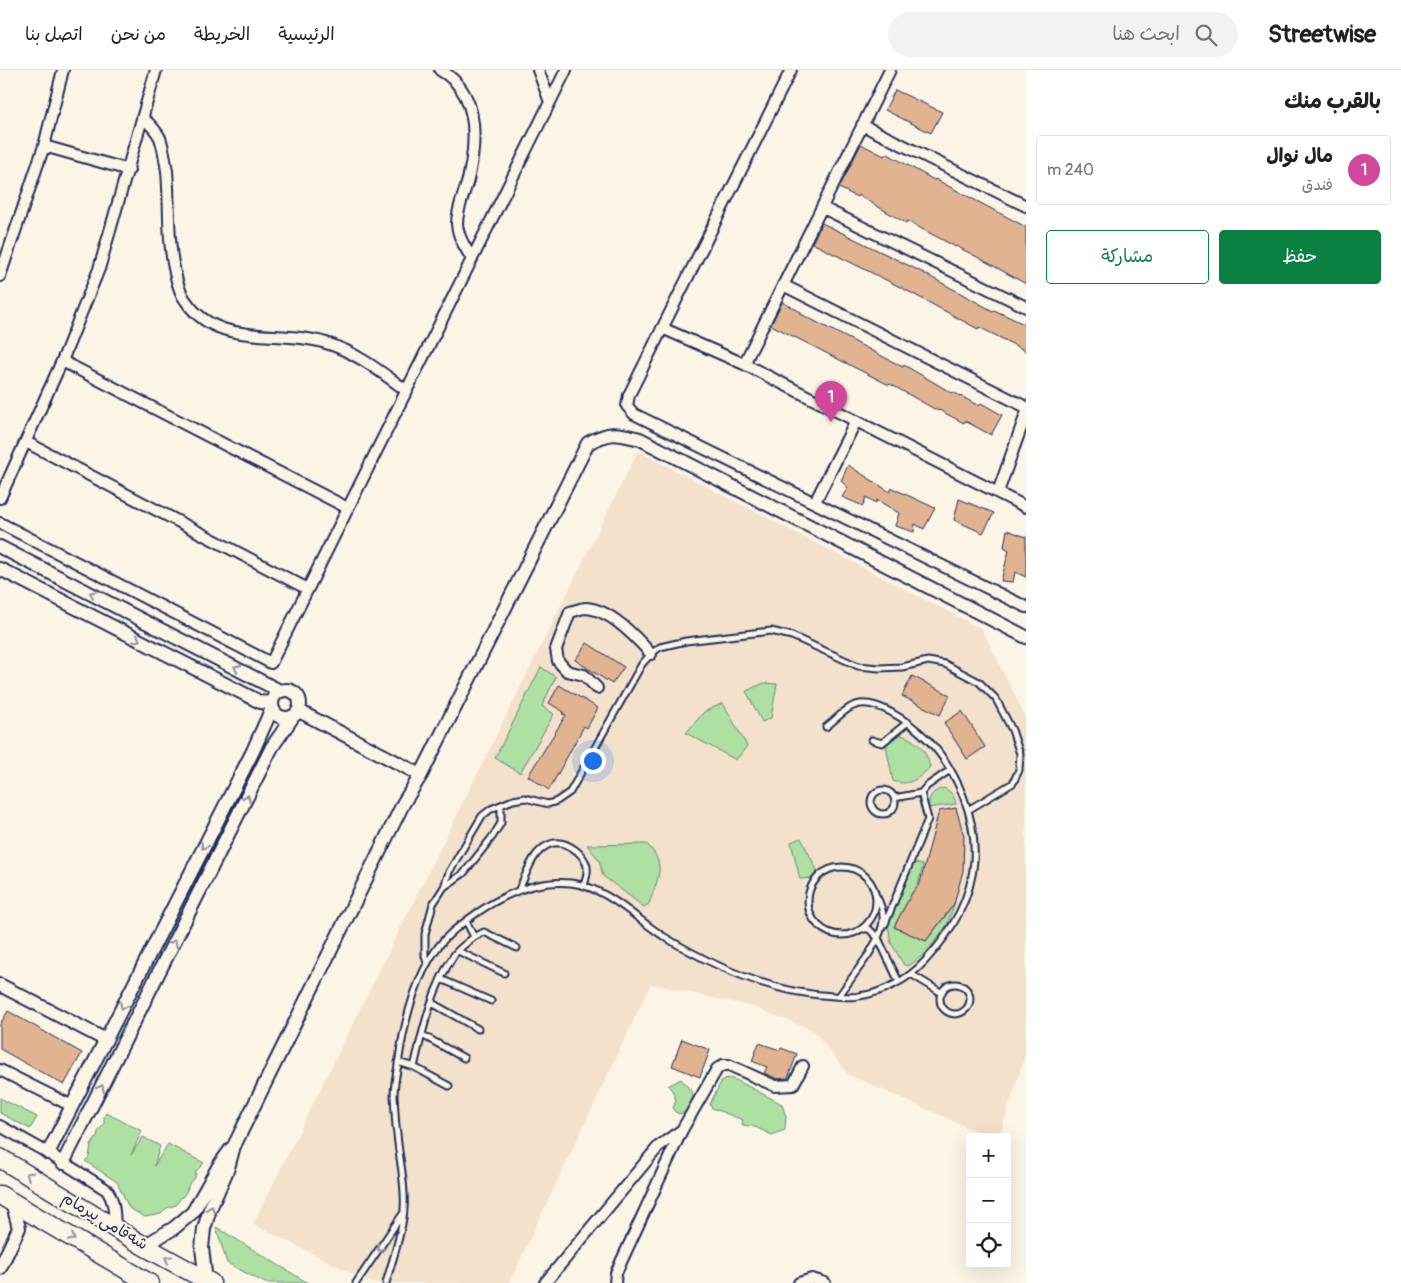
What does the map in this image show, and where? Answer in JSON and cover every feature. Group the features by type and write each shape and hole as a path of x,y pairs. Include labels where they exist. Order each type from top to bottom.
{"highway":[{"name":"شەقامی پیرمام","path":"0,1158 144,1246 208,1282"},
{"name":"شەقامی پیرمام","path":"5,1198 149,1283"}],"street":[{"path":"0,276 44,146 63,70"},
{"path":"0,498 62,361 99,269 129,170 156,70"},
{"path":"440,70 457,83 467,98 472,111 474,141 472,160 457,225 460,236 472,259"},
{"path":"538,70 550,102"},
{"path":"0,524 271,663 566,70"},
{"path":"791,70 627,398 627,406 631,412 1026,607"},
{"path":"744,364 890,70"},
{"path":"143,118 160,138 164,152 171,256 177,281 186,301 204,320 228,332 260,336 297,337 325,342 351,352 407,391"},
{"path":"862,125 1026,206"},
{"path":"44,146 129,170"},
{"path":"823,208 1026,307"},
{"path":"784,285 1026,408"},
{"path":"662,328 744,364 1026,507"},
{"path":"62,361 342,505"},
{"path":"998,492 1026,414"},
{"path":"815,502 856,421"},
{"path":"208,1282 202,1248 204,1229 210,1209 228,1168 234,1146 404,802 421,775 588,443 600,436 615,433 640,439 1026,638"},
{"path":"26,442 302,586"},
{"path":"0,547 280,691 295,692 300,701 296,714 272,747 63,1163"},
{"path":"0,569 260,702 272,705 278,716 287,719 296,714"},
{"path":"597,688 584,675 567,671 558,661 556,649 570,612 586,608 606,614 634,635 651,654"},
{"path":"48,1153 258,740 273,698 280,691"},
{"path":"296,714 421,775"},
{"path":"0,985 106,1040"},
{"path":"131,989 147,998"},
{"path":"615,1283 616,1273 682,1130 717,1070 723,1065 729,1065 775,1086 793,1085 803,1066"},
{"path":"0,1070 88,1114"},
{"path":"0,1126 107,1190 113,1200 115,1227"},
{"path":"545,1283 658,1146 682,1130"},
{"path":"144,1246 174,1228 193,1212 220,1164 234,1146"},
{"path":"0,1268 19,1228 17,1218 5,1198"},
{"path":"19,1228 46,1222"},
{"path":"800,1283 812,1279 825,1283"}],"lane":[{"path":"427,964 425,934 433,904 444,887 449,872 482,816 491,809 513,800 525,798 548,804 557,801 570,792 642,664 660,647 686,641 771,631 792,636 858,666 879,668 902,667 928,662 945,664 960,670 979,682 996,699 1012,730 1020,754 1019,770 1013,783 968,810"},
{"path":"386,1283 404,1213 394,1091 402,1033 415,991 427,964 448,935 477,912 519,890 539,884 561,882 590,887 622,906 666,938 707,960 749,979 812,995 860,996 899,982 920,967 937,948 962,909 969,890 974,861 973,833 968,810 950,770 929,740 894,713 867,704 852,706 826,728"},
{"path":"872,740 882,743 908,722"},
{"path":"894,798 921,793 927,786 950,770"},
{"path":"885,790 894,798 894,805 887,813 876,812 871,805 872,797 877,791 885,790"},
{"path":"839,996 878,938 928,819 921,793"},
{"path":"444,887 464,873 493,836 501,823 501,805"},
{"path":"519,890 532,860 547,845 553,843 562,843 570,846 582,856 587,868 584,886"},
{"path":"876,894 873,916 867,925 848,935 837,935 818,925 812,916 809,906 809,895 812,885 820,876 829,870 840,867 852,868 871,882 881,905 885,924"},
{"path":"466,921 474,936"},
{"path":"862,929 868,929 878,938 899,982"},
{"path":"414,1067 422,1035 441,979 458,951 474,936 484,932 517,948"},
{"path":"458,951 504,973"},
{"path":"911,974 942,993"},
{"path":"441,979 491,1001"},
{"path":"958,984 968,993 969,1002 964,1011 954,1014 942,1005 940,1001 942,993 949,985 958,984"},
{"path":"432,1003 478,1029"},
{"path":"422,1035 464,1058"},
{"path":"398,1062 414,1067 449,1086"},
{"path":"356,1283 404,1213"}],"shaded area":[{"path":"638,451 982,629 1026,718 1026,1052 1000,1133 980,1133 849,1075 813,1030 753,1007 651,984 509,1283 371,1283 253,1224"}],"green space":[{"path":"541,667 556,677 542,706 554,714 520,773 495,758"},
{"path":"764,683 777,684 771,718 762,722 746,691"},
{"path":"723,703 747,746 736,760 686,733 704,712"},
{"path":"898,734 919,745 926,755 930,767 918,778 904,783 893,781 886,746"},
{"path":"944,788 952,794 956,804 928,808 932,795"},
{"path":"801,838 819,874 812,878 800,879 791,842"},
{"path":"647,844 657,859 659,873 649,904 644,907 603,876 599,860 587,845"},
{"path":"914,863 923,865 918,885 894,927 926,941 949,911 947,898 955,902 947,925 926,953 909,966 904,965 891,943 888,925"},
{"path":"728,1078 736,1080 782,1104 786,1117 785,1130 772,1135 755,1127 742,1125 743,1120 712,1108 710,1104 722,1080"},
{"path":"681,1079 692,1092 694,1105 687,1112 679,1114 674,1111 673,1108 676,1100 668,1086"},
{"path":"0,1098 37,1117 30,1129 0,1113"},
{"path":"106,1113 142,1131 131,1155 143,1137 160,1146 154,1166 168,1144 204,1163 196,1171 195,1178 176,1205 167,1208 161,1214 145,1217 129,1208 117,1182 85,1161 89,1157 91,1145 104,1124"},
{"path":"216,1227 308,1283 265,1283 227,1263"}],"building":[{"path":"895,90 942,112 931,133 885,110"},
{"path":"861,144 884,156 886,153 1026,227 1026,284 907,221 906,223 858,195 857,197 839,188"},
{"path":"822,223 920,271 993,311 1026,325 1026,351 979,327 978,329 812,243"},
{"path":"782,302 801,312 801,314 903,367 904,365 952,393 979,406 981,403 1002,415 991,435 965,421 964,423 938,411 890,384 771,325"},
{"path":"848,465 890,492 892,488 935,508 924,529 915,524 914,532 895,526 899,513 877,500 876,503 866,497 863,506 842,497 848,488 841,481"},
{"path":"959,499 994,513 983,533 954,520"},
{"path":"1007,530 1026,537 1026,577 1015,572 1013,582 1001,581 1009,550 1004,547"},
{"path":"587,643 624,667 612,684 575,660"},
{"path":"912,676 950,695 940,715 902,696"},
{"path":"559,685 598,708 587,728 584,726 549,790 528,776 566,715 549,703"},
{"path":"962,711 985,747 967,759 944,723"},
{"path":"956,808 964,836 963,871 954,904 926,941 894,927 912,893 920,883 939,811"},
{"path":"8,1011 82,1053 64,1085 0,1049 0,1024"},
{"path":"682,1039 710,1050 700,1077 672,1066"},
{"path":"759,1043 797,1054 788,1078 778,1079 764,1073 767,1067 752,1061"}],"place":[{"name":"مال نوال","path":"831,422"}]}
